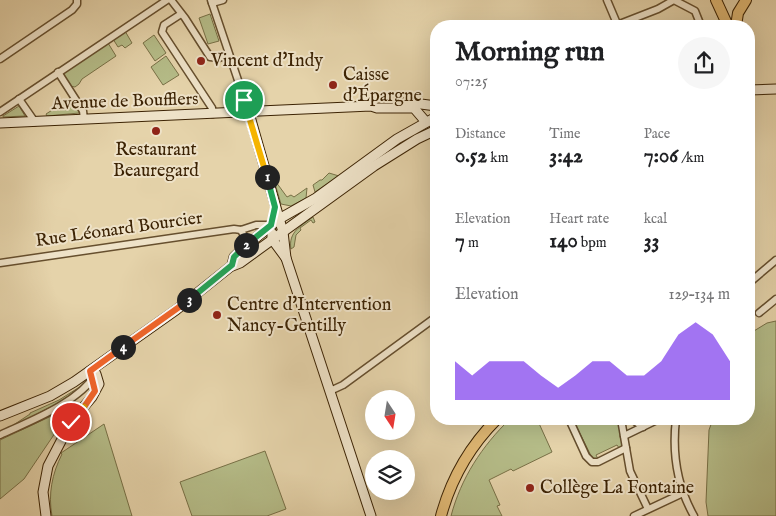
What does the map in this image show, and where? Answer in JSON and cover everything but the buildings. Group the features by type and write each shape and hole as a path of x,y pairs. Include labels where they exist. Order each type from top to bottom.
{"main road":[{"path":"716,0 725,20"},
{"path":"722,0 732,20"},
{"path":"736,20 738,13 746,0"},
{"path":"755,90 776,89"},
{"name":"Avenue de Boufflers","path":"0,123 248,113 408,102 430,105"},
{"name":"Avenue de Boufflers","path":"371,106 377,108 414,108 421,121"},
{"path":"248,113 283,232 283,255"},
{"path":"232,265 234,257 279,219 316,198 421,121 430,119"},
{"path":"421,121 430,123"},
{"path":"417,139 414,135 421,121"},
{"path":"0,416 93,376 232,265 240,263 374,166 430,133"},
{"path":"275,207 271,225 272,239 283,255 371,516"},
{"path":"248,244 254,247 267,248 283,255"},
{"path":"46,516 43,492 48,466 71,422 89,402 99,384 93,376"},
{"path":"441,516 451,485 464,461 480,438 492,425"}],"street":[{"path":"0,59 72,10 77,4 77,0"},
{"path":"0,112 158,2 167,0"},
{"path":"172,0 210,57 219,58 229,55"},
{"path":"223,0 211,2 248,113"},
{"path":"607,0 615,20"},
{"path":"631,20 658,9 671,1 676,1 695,11 699,20"},
{"path":"183,16 164,25 162,32 212,108 213,114"},
{"path":"58,72 83,111 84,119"},
{"path":"20,99 35,122"},
{"name":"Rue Léonard Bourcier","path":"0,263 234,229 241,230 256,225 271,225"},
{"path":"241,230 248,244"},
{"path":"755,278 776,260"},
{"path":"759,313 776,299"},
{"path":"330,391 342,385 430,321"},
{"path":"0,436 59,406 87,386 93,376"},
{"path":"572,425 586,456 593,463 626,448"},
{"path":"623,425 630,471 648,509"},
{"path":"624,436 647,425"},
{"path":"675,425 675,456 682,493 694,516"},
{"path":"634,516 682,493"}],"green space":[{"path":"210,14 219,41 208,44 199,18"},
{"path":"125,31 132,43 125,48 122,45 118,47 113,39"},
{"path":"154,35 166,53 155,61 143,43"},
{"path":"108,43 116,56 82,79 75,87 70,86 63,73"},
{"path":"166,56 179,75 163,85 151,67"},
{"path":"71,98 80,111 79,113 47,116 46,114"},
{"path":"19,106 25,116 3,117 3,116"},
{"path":"329,173 339,176 315,192 313,185"},
{"path":"273,177 278,179 276,182 287,197 291,195 294,197 307,188 306,198 291,206 281,204"},
{"path":"313,217 315,222 313,223 311,220 300,228 301,230 296,235 294,247 291,249 293,234 296,230"},
{"path":"776,321 776,516 708,516 706,502 709,430 711,425 755,425 755,330 767,323"},
{"path":"86,383 60,402 3,432 30,413 59,400"},
{"path":"76,402 24,479 0,499 0,440 60,412"},
{"path":"104,424 132,516 52,516 50,500 52,484 61,453"},
{"path":"504,425 540,425 552,452 513,471 511,469 489,480 500,505 497,506 502,516 451,516 455,502 474,463"},
{"path":"576,425 620,425 622,446 619,448 617,445 596,455 598,459 592,458"},
{"path":"265,451 286,509 267,516 192,516 180,482"}],"place":[{"name":"Vincent d'Indy","path":"201,61"},
{"name":"Caisse d'Épargne","path":"333,85"},
{"name":"Restaurant Beauregard","path":"156,131"},
{"name":"Centre d'Intervention Nancy-Gentilly","path":"217,315"},
{"name":"Collège La Fontaine","path":"530,488"}],"route":[{"path":"71,422 89,402 95,391 90,371 211,283 232,265 234,257 271,225 275,207 244,100"}]}
